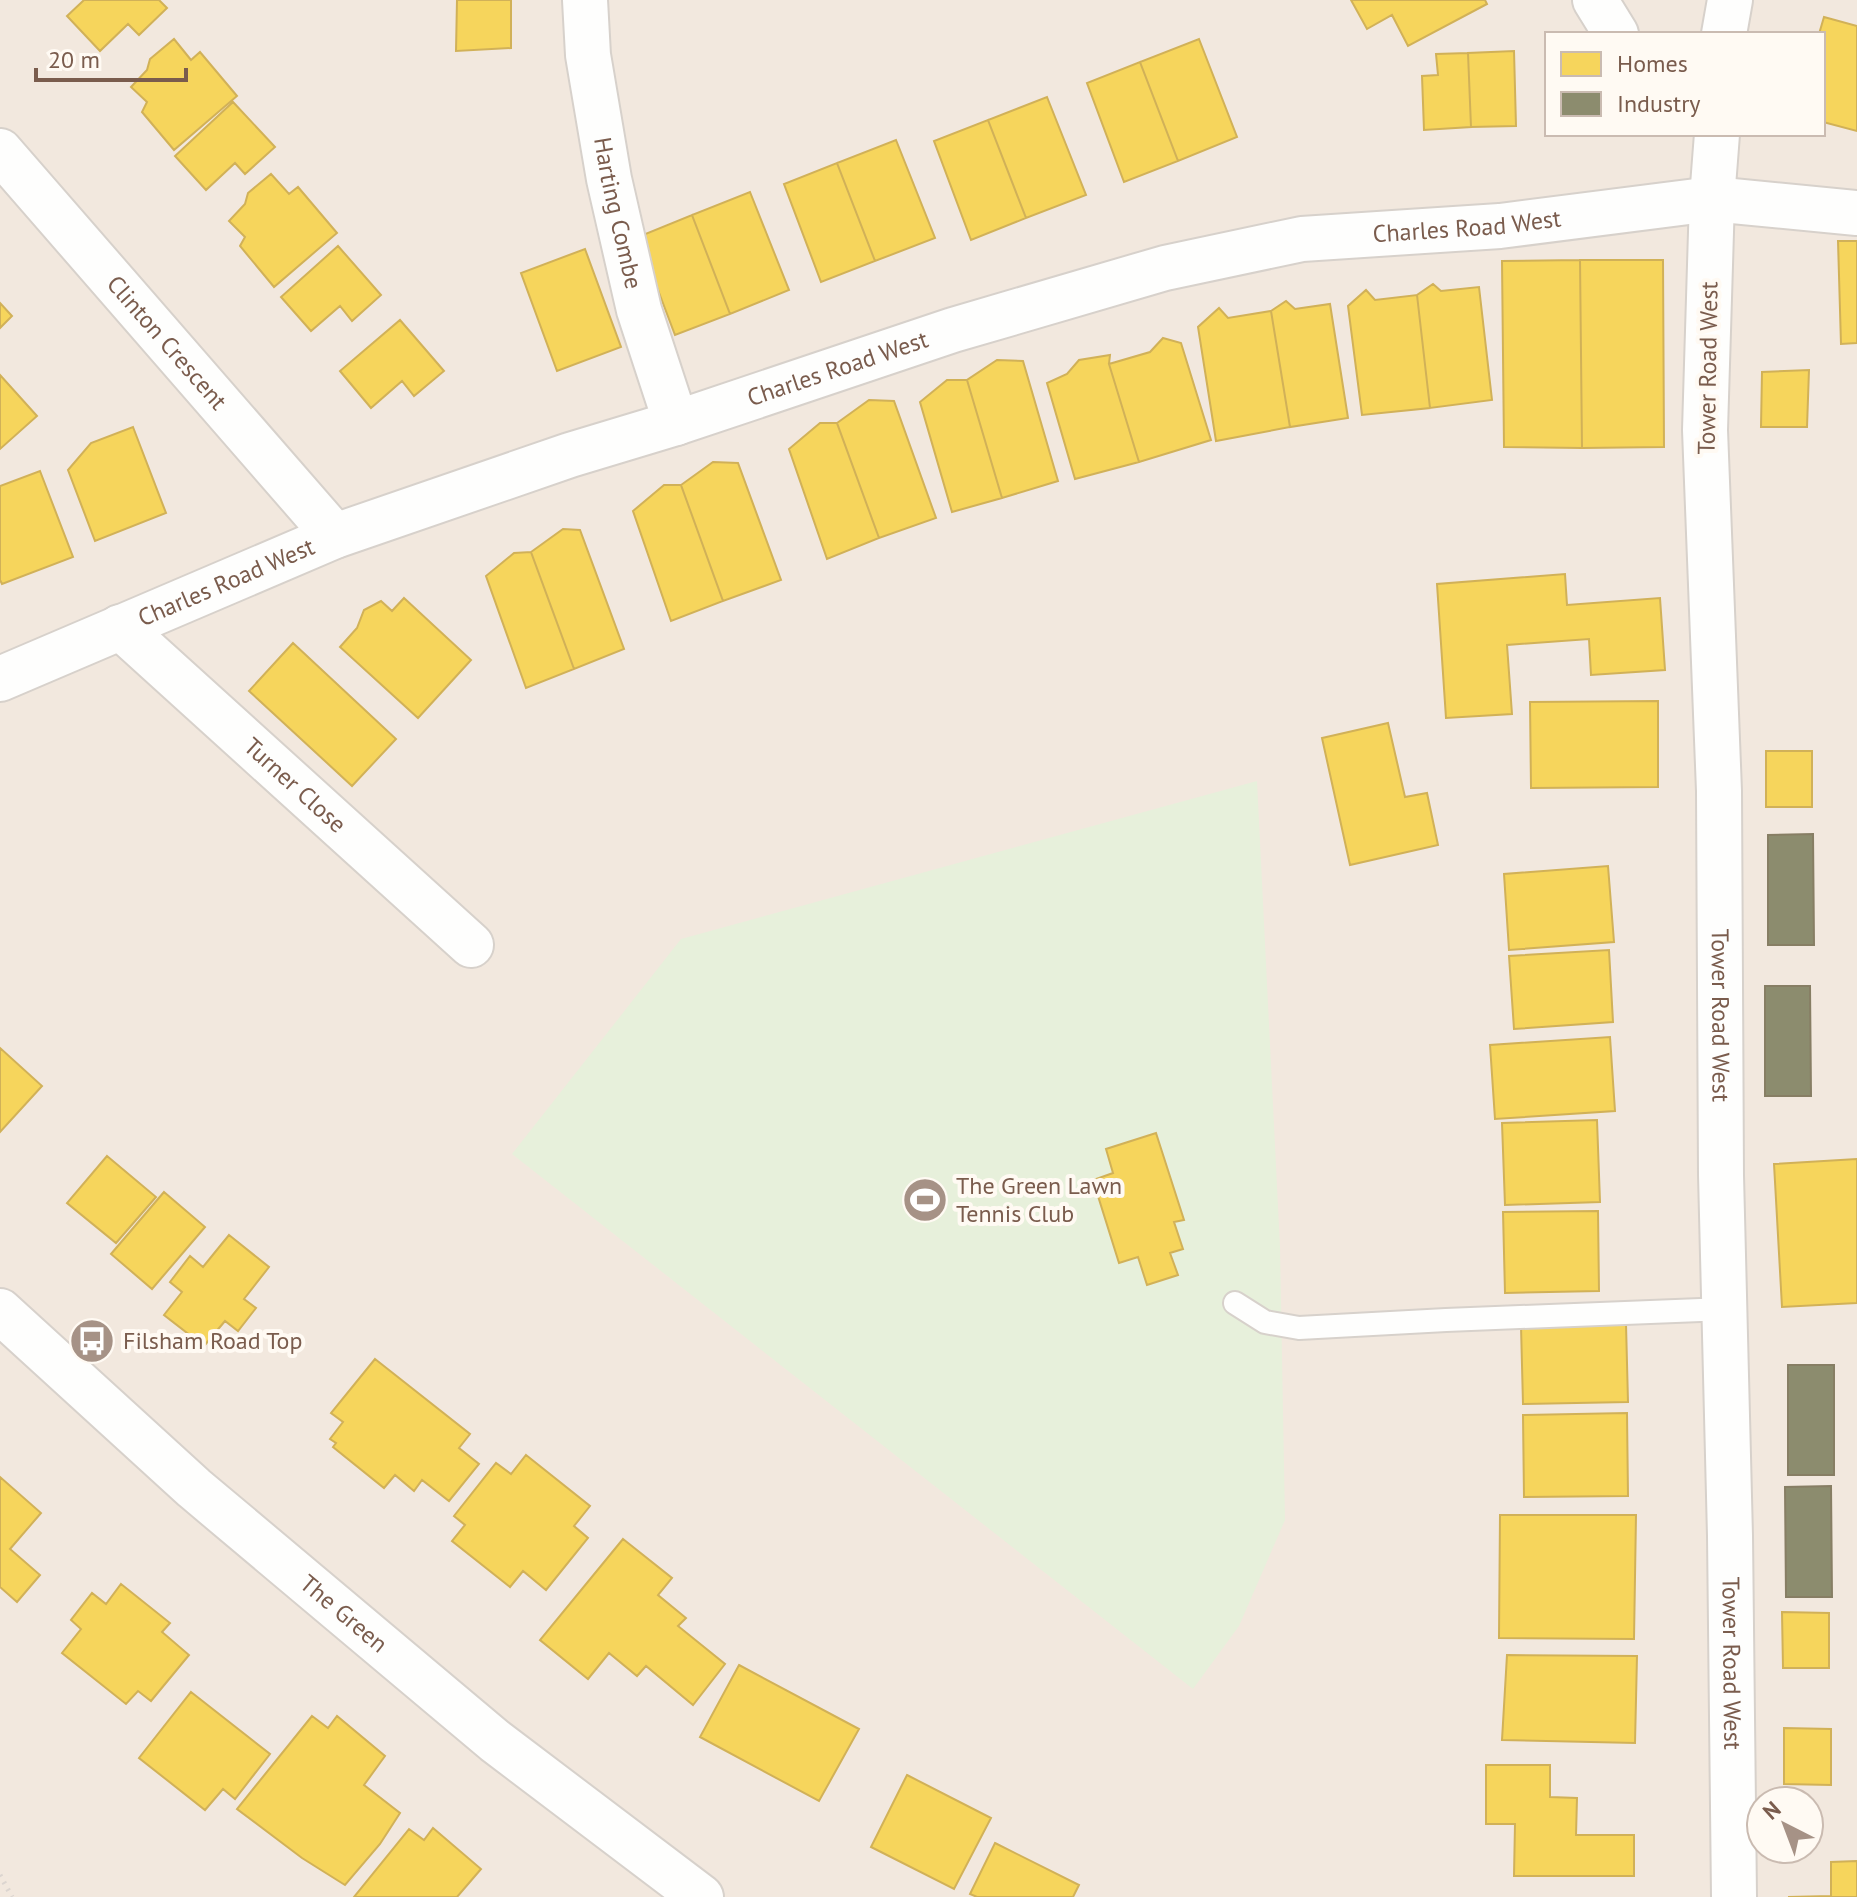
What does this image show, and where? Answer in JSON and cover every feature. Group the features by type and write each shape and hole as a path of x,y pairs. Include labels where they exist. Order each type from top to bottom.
{"street":[{"name":"Harting Combe","path":"585,0 588,55 609,179 639,310 676,423"},
{"path":"1595,0 1615,32"},
{"path":"1724,32 1730,0"},
{"name":"Tower Road West","path":"1717,136 1705,430 1719,791 1721,1175 1726,1309 1734,1897"},
{"name":"Clinton Crescent","path":"0,151 335,536"},
{"name":"Charles Road West","path":"0,679 335,536 570,455 676,423 953,330 1165,268 1302,239 1500,226 1712,199 1857,213"},
{"name":"Turner Close","path":"120,627 471,945"},
{"name":"The Green","path":"0,1311 194,1488 459,1711 701,1897"}],"lane":[{"path":"1235,1303 1265,1322 1299,1328 1726,1309"}],"path":[{"path":"0,1875 12,1897"}],"shaded area":[{"path":"0,0 1857,0 1857,1897 0,1897"}],"green space":[{"name":"The Green Lawn Tennis Club","path":"1257,781 1280,1247 1285,1520 1239,1626 1193,1689 512,1154 681,939"}],"building: Homes":[{"path":"84,0 159,0 167,8 139,35 128,24 100,51 67,16"},
{"path":"457,0 511,0 511,48 456,51"},
{"path":"1351,0 1485,0 1487,4 1408,46 1392,15 1367,29"},
{"path":"1824,17 1857,26 1857,131 1825,123 1825,32 1820,32"},
{"path":"174,39 191,60 200,52 237,96 174,150 142,112 147,102 131,87 147,70 150,59"},
{"path":"1199,39 1237,137 1178,161 1140,62"},
{"path":"1514,51 1516,126 1471,127 1468,53"},
{"path":"1468,53 1471,127 1424,130 1422,76 1438,75 1436,54"},
{"path":"1140,62 1178,161 1124,182 1087,83"},
{"path":"1047,97 1086,195 1026,218 988,120"},
{"path":"233,102 275,147 245,174 235,163 206,190 175,156"},
{"path":"988,120 1026,218 971,240 934,141"},
{"path":"896,140 935,238 875,261 837,163"},
{"path":"837,163 875,261 821,282 784,184"},
{"path":"271,174 289,194 298,187 337,233 274,287 240,246 245,237 229,221 245,204 248,193"},
{"path":"750,192 789,290 730,314 692,215"},
{"path":"692,215 730,314 675,335 638,237"},
{"path":"1838,241 1857,241 1857,343 1841,344"},
{"path":"338,246 381,295 352,321 340,306 311,331 281,297"},
{"path":"585,249 621,347 557,371 521,273"},
{"path":"1580,260 1663,260 1664,447 1582,448"},
{"path":"1580,260 1582,448 1504,447 1502,261"},
{"path":"1433,284 1441,291 1479,287 1492,400 1430,408 1417,295"},
{"path":"1366,290 1375,300 1417,295 1430,408 1362,415 1348,306"},
{"path":"1286,301 1295,309 1330,304 1348,418 1290,427 1271,311"},
{"path":"0,303 12,316 0,328"},
{"path":"1219,308 1228,318 1271,311 1290,427 1216,441 1198,327"},
{"path":"400,320 444,371 414,396 402,381 371,408 340,371"},
{"path":"1163,338 1181,343 1211,440 1139,462 1109,364 1150,352"},
{"path":"1110,355 1109,364 1139,462 1075,479 1047,383 1067,374 1079,360"},
{"path":"997,360 1023,361 1058,481 1002,498 967,380"},
{"path":"1809,370 1807,427 1761,427 1762,372"},
{"path":"0,375 37,416 0,449"},
{"path":"947,380 967,380 1002,498 952,512 920,402"},
{"path":"869,400 894,401 936,518 879,538 837,423"},
{"path":"820,423 837,423 879,538 827,559 789,449"},
{"path":"133,427 166,513 95,541 68,470 91,443"},
{"path":"713,462 738,463 781,580 723,601 681,485"},
{"path":"40,471 73,557 2,584 0,486"},
{"path":"664,485 681,485 723,601 671,621 633,511"},
{"path":"563,529 580,530 624,649 574,669 531,552"},
{"path":"531,552 574,669 526,688 486,576 514,553"},
{"path":"1565,574 1567,605 1660,598 1665,670 1591,675 1589,639 1507,645 1512,714 1446,718 1437,584"},
{"path":"404,598 471,660 418,718 340,647 357,628 364,610 381,601 392,611"},
{"path":"293,643 396,739 352,786 249,691"},
{"path":"1658,701 1658,787 1531,788 1530,702"},
{"path":"1388,723 1405,797 1427,793 1438,845 1350,865 1322,738"},
{"path":"1766,751 1812,751 1812,807 1766,807"},
{"path":"1608,866 1614,942 1509,950 1504,874"},
{"path":"1609,950 1613,1022 1514,1029 1509,956"},
{"path":"1610,1037 1615,1111 1495,1119 1490,1045"},
{"path":"0,1048 42,1086 0,1132"},
{"path":"1597,1120 1600,1202 1505,1205 1502,1123"},
{"path":"1156,1133 1184,1220 1174,1222 1183,1249 1170,1253 1178,1275 1147,1285 1138,1257 1119,1263 1093,1180 1113,1173 1106,1149"},
{"path":"107,1156 156,1197 116,1243 67,1203"},
{"path":"1857,1159 1857,1303 1782,1307 1774,1164"},
{"path":"164,1192 205,1227 152,1289 111,1254"},
{"path":"1598,1211 1599,1291 1505,1293 1503,1212"},
{"path":"229,1235 269,1267 244,1299 256,1308 238,1331 225,1321 204,1346 164,1315 182,1292 170,1282 190,1256 203,1267"},
{"path":"1626,1324 1628,1402 1523,1404 1521,1326"},
{"path":"375,1359 470,1434 459,1448 479,1464 449,1501 422,1480 414,1491 395,1475 384,1488 333,1447 336,1443 330,1439 343,1422 331,1413"},
{"path":"1627,1413 1628,1496 1524,1497 1523,1415"},
{"path":"526,1455 590,1506 574,1526 588,1538 546,1590 523,1571 510,1587 452,1541 465,1525 454,1516 496,1463 511,1474"},
{"path":"0,1477 41,1513 10,1549 40,1575 17,1602 0,1587"},
{"path":"1500,1515 1636,1515 1634,1639 1499,1638"},
{"path":"623,1539 672,1578 658,1595 686,1618 678,1626 725,1664 693,1705 646,1666 637,1676 609,1653 588,1679 540,1640"},
{"path":"121,1584 170,1623 162,1632 189,1655 151,1701 138,1691 126,1704 62,1653 81,1629 71,1620 92,1593 106,1604"},
{"path":"1782,1612 1829,1613 1829,1668 1783,1668"},
{"path":"1507,1655 1637,1656 1635,1743 1502,1740"},
{"path":"739,1665 859,1729 819,1801 700,1737"},
{"path":"191,1692 270,1754 235,1799 223,1789 205,1810 139,1758"},
{"path":"312,1716 328,1728 337,1716 385,1756 364,1785 400,1813 380,1844 345,1885 302,1858 237,1809"},
{"path":"1784,1728 1831,1729 1831,1785 1784,1784"},
{"path":"1486,1765 1550,1765 1550,1797 1577,1798 1576,1835 1634,1835 1634,1876 1514,1876 1515,1824 1486,1824"},
{"path":"907,1775 991,1818 954,1889 871,1847"},
{"path":"433,1828 481,1869 457,1897 354,1897 409,1829 424,1840"},
{"path":"995,1843 1079,1885 1073,1897 977,1897 970,1894"},
{"path":"1857,1861 1857,1897 1788,1897 1831,1896 1831,1862"}],"building: Industry":[{"path":"1813,834 1814,945 1768,945 1768,835"},
{"path":"1765,986 1810,986 1811,1096 1765,1096"},
{"path":"1788,1365 1834,1365 1834,1475 1788,1475"},
{"path":"1831,1486 1832,1597 1786,1597 1785,1487"}],"place":[{"name":"The Green Lawn Tennis Club","path":"925,1200"},
{"name":"Filsham Road Top","path":"92,1341"}]}
